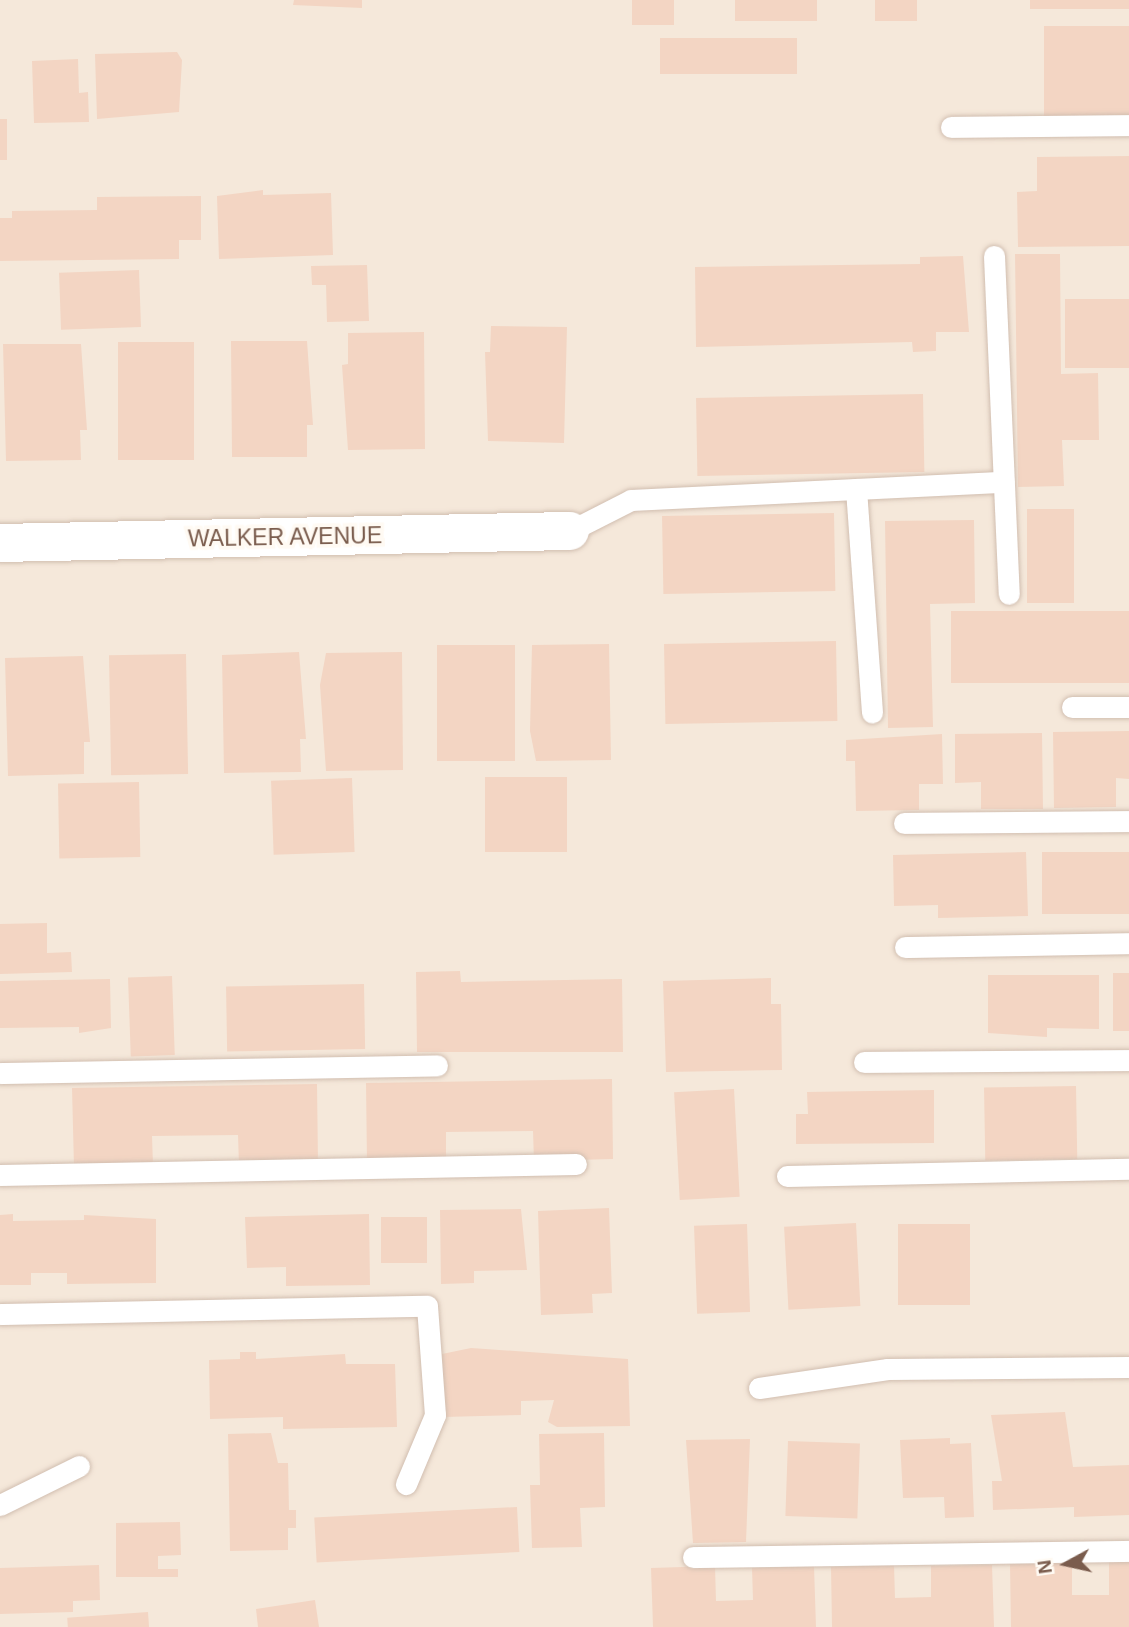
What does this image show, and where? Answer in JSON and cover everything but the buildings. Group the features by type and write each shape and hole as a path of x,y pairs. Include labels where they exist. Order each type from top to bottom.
{"street":[{"name":"WALKER AVENUE","path":"0,543 570,530"}],"lane":[{"path":"951,127 1129,125"},
{"path":"994,256 1009,594"},
{"path":"570,530 631,500 1004,482"},
{"path":"856,489 872,712"},
{"path":"1072,707 1129,707"},
{"path":"904,823 1129,821"},
{"path":"905,947 1129,943"},
{"path":"864,1062 1129,1060"},
{"path":"0,1073 437,1065"},
{"path":"0,1175 576,1164"},
{"path":"787,1176 1129,1169"},
{"path":"0,1314 428,1306 435,1415 406,1484"},
{"path":"759,1388 888,1369 1129,1367"},
{"path":"0,1505 79,1466"},
{"path":"693,1557 1129,1551"}],"shaded area":[{"path":"0,0 1129,0 1129,1627 0,1627"}]}
